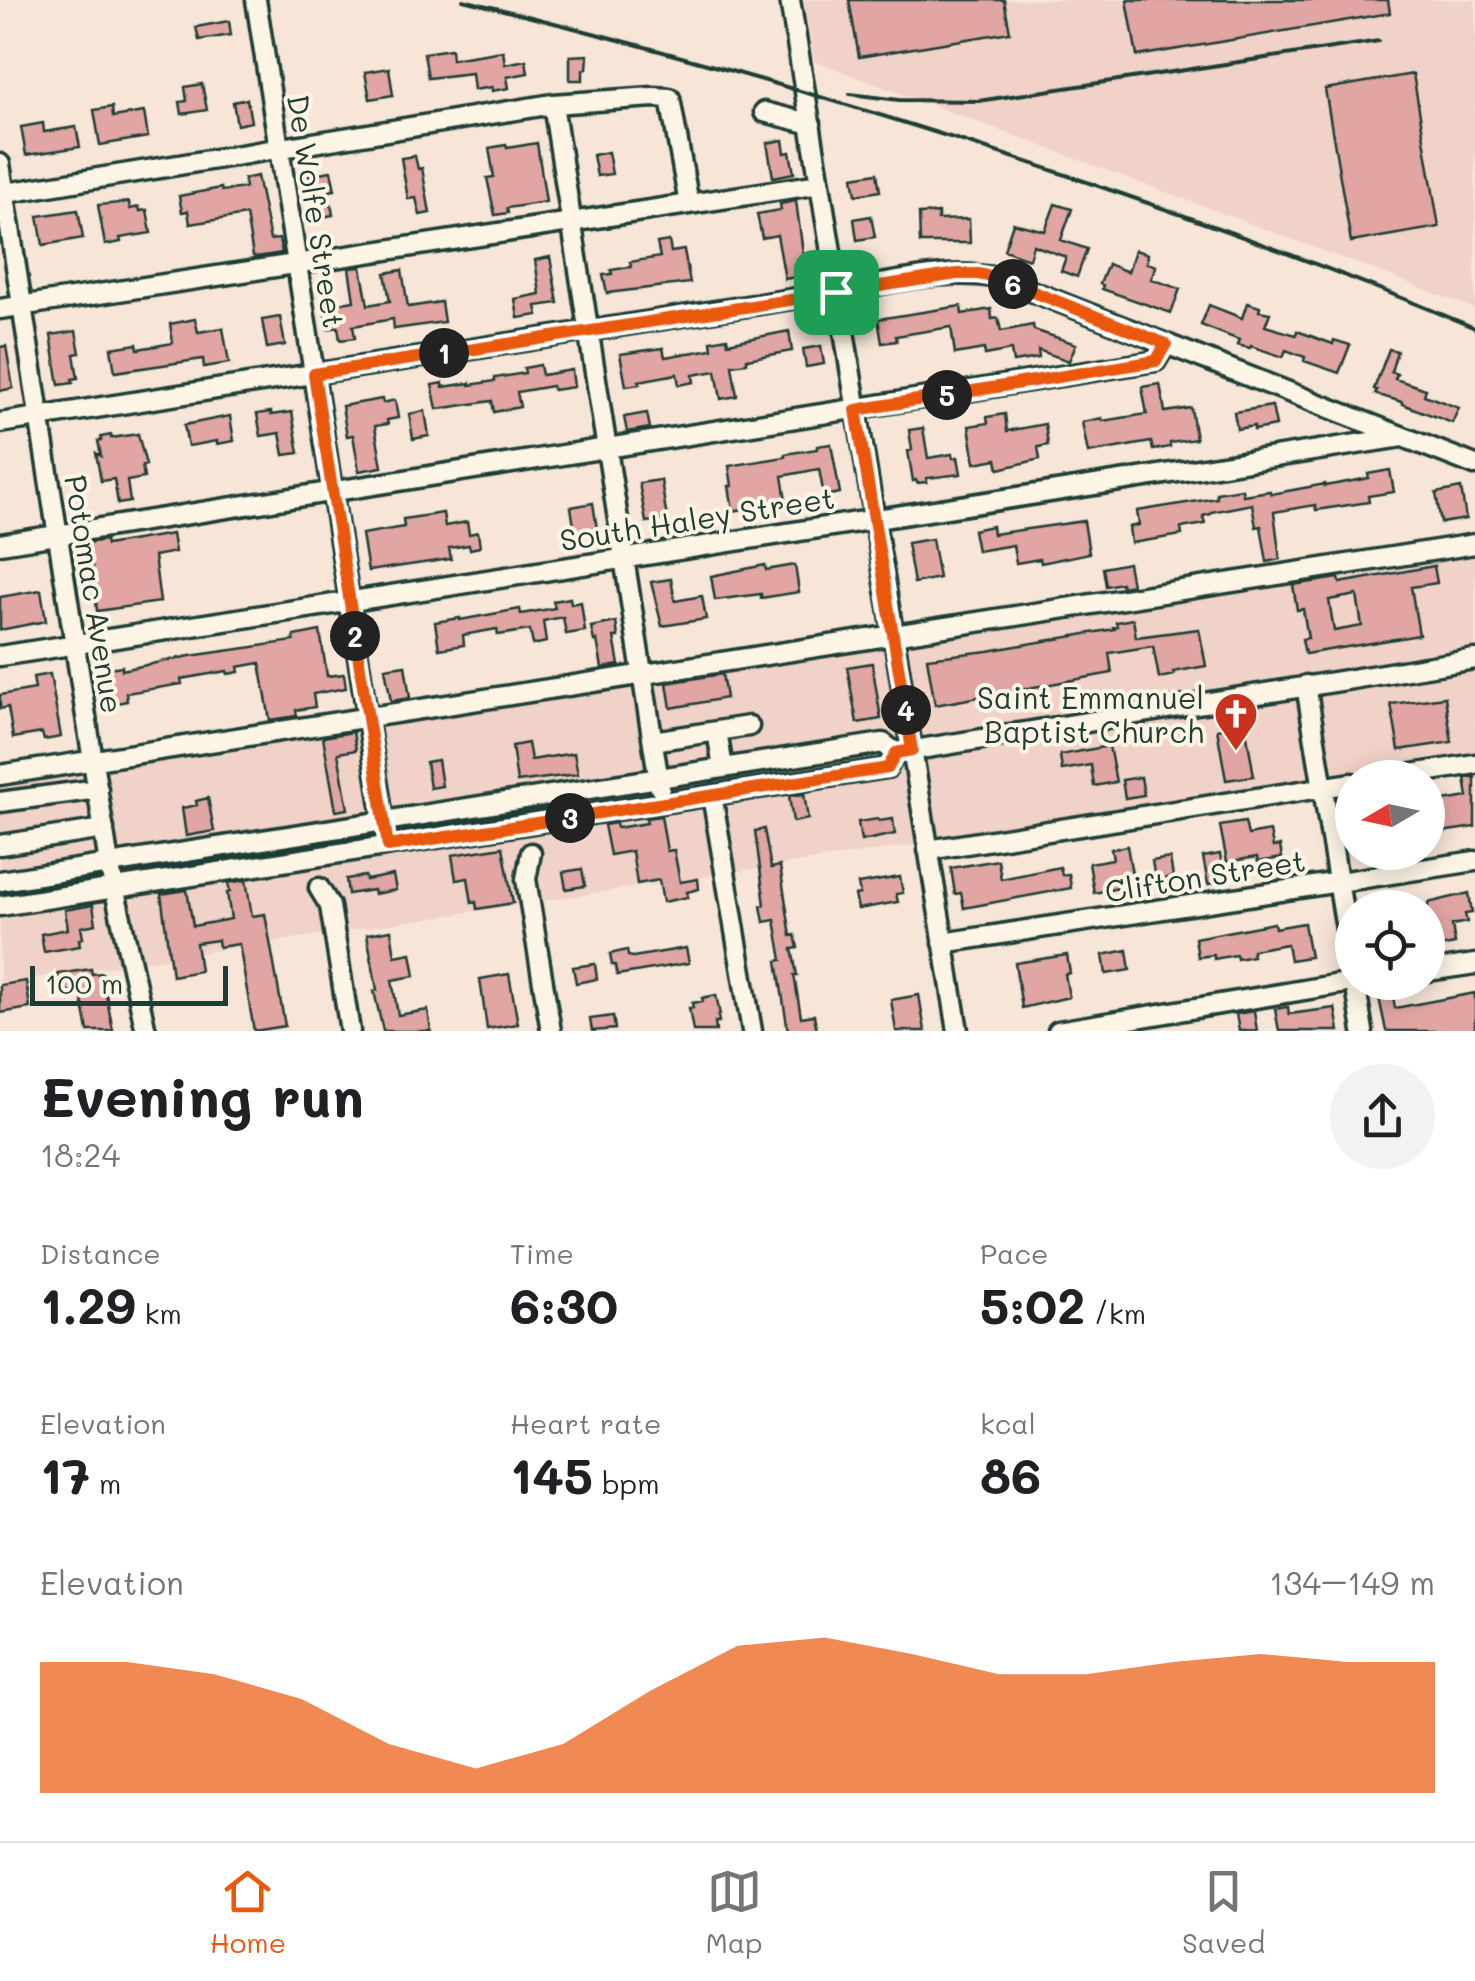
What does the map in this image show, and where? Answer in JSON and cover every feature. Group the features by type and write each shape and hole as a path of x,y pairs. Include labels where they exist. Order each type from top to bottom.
{"street":[{"name":"De Wolfe Street","path":"256,0 388,846"},
{"path":"790,0 893,636 904,752 928,850 958,1031"},
{"path":"2,193 554,104 654,97 670,98 688,204"},
{"path":"554,104 662,803"},
{"path":"764,112 811,124"},
{"name":"Potomac Avenue","path":"0,164 108,864 146,1031"},
{"path":"0,309 820,184"},
{"path":"0,424 836,292 978,274 998,278 1475,466"},
{"path":"0,544 1156,361 1166,344"},
{"name":"South Haley Street","path":"0,656 1403,437"},
{"path":"0,775 1475,544"},
{"path":"0,881 884,743 904,752 1475,659"},
{"path":"1306,685 1339,890"},
{"path":"653,741 749,726"},
{"path":"717,731 724,768"},
{"path":"0,906 888,768 904,752"},
{"path":"1445,769 1475,764"},
{"path":"928,850 1335,785"},
{"path":"0,802 98,789"},
{"path":"712,795 752,1031"},
{"path":"0,845 104,829"},
{"path":"531,853 526,879 551,1031"},
{"name":"Clifton Street","path":"944,944 1475,860"},
{"path":"320,888 330,906 350,1031"},
{"path":"1445,968 1475,964"},
{"path":"1058,1031 1335,985"},
{"path":"1357,1000 1363,1031"}],"shaded area":[{"path":"804,0 1475,0 1475,309 814,61"},
{"path":"1475,550 1475,760 1445,765 1445,760 1335,760 1335,781 0,983 0,779"}],"building":[{"path":"849,0 1004,0 1010,32 859,57"},
{"path":"1127,0 1388,0 1390,13 1137,56"},
{"path":"229,21 231,35 199,40 196,27"},
{"path":"451,49 452,59 503,51 505,64 526,60 528,73 507,77 509,88 492,91 492,87 474,90 472,73 428,78 424,53"},
{"path":"588,55 583,80 570,80 570,56"},
{"path":"389,68 393,95 370,99 365,72"},
{"path":"1413,74 1439,227 1351,242 1325,89"},
{"path":"202,84 207,110 182,114 180,102 187,101 185,87"},
{"path":"247,99 251,122 237,125 233,102"},
{"path":"112,107 113,117 144,112 148,137 100,145 94,110"},
{"path":"43,123 44,132 76,127 80,147 26,155 21,127"},
{"path":"783,140 794,173 773,177 767,143"},
{"path":"537,143 546,202 507,208 508,213 495,215 487,178 494,177 489,148"},
{"path":"608,152 612,174 597,176 593,155"},
{"path":"415,156 418,169 422,168 430,213 420,215 416,198 408,199 401,158"},
{"path":"331,171 335,190 329,191 333,215 316,218 309,175"},
{"path":"877,173 880,191 856,195 853,177"},
{"path":"257,176 270,240 279,239 282,253 253,256 246,215 190,224 188,211 182,212 179,196 245,188 244,179"},
{"path":"796,201 806,275 785,279 777,235 762,238 757,214 781,210 780,204"},
{"path":"129,202 130,209 147,210 151,233 105,245 98,205"},
{"path":"1055,204 1072,209 1061,240 1087,249 1077,277 1061,271 1066,257 1033,245 1029,259 1004,250 1013,223 1045,231"},
{"path":"78,210 83,238 43,245 38,216"},
{"path":"938,213 938,220 969,219 970,243 920,243 919,214"},
{"path":"871,216 875,237 857,240 854,219"},
{"path":"669,241 671,252 684,250 690,283 607,293 603,275 631,267 630,262 660,257 657,243"},
{"path":"1135,250 1148,254 1147,263 1156,266 1151,279 1180,289 1171,313 1102,289 1100,284 1108,264 1128,272"},
{"path":"550,257 558,303 536,306 538,315 518,318 515,299 540,294 535,260"},
{"path":"361,267 368,305 390,301 385,273 402,270 408,307 441,302 444,322 394,329 393,319 353,326 355,338 340,340 338,327 328,329 324,306 354,301 349,268"},
{"path":"1247,303 1270,313 1265,326 1350,345 1339,373 1286,350 1283,357 1237,345 1239,340 1201,325 1209,305 1242,318"},
{"path":"961,306 962,314 991,309 992,319 998,318 1001,331 1033,325 1034,330 1076,344 1069,361 1038,350 1039,358 1013,362 1011,350 985,355 984,349 955,354 951,327 896,336 897,341 882,343 878,319"},
{"path":"280,317 285,345 267,348 262,320"},
{"path":"195,319 198,332 223,328 229,363 204,367 203,359 115,372 111,348 137,344 138,349 173,343 170,324"},
{"path":"76,331 80,353 74,354 78,378 59,385 51,335"},
{"path":"789,331 792,351 732,365 737,396 721,399 716,371 693,375 694,382 679,385 677,374 626,386 620,354 663,348 665,357 712,349 711,341 727,338 728,343"},
{"path":"6,346 13,388 0,391 0,347"},
{"path":"821,346 824,364 806,367 803,349"},
{"path":"1389,349 1397,351 1391,372 1397,374 1395,379 1426,389 1424,395 1459,408 1452,423 1375,394"},
{"path":"540,365 542,375 572,370 574,387 517,392 520,407 494,412 492,401 437,409 432,385 495,381"},
{"path":"1160,384 1165,412 1191,408 1196,439 1153,450 1151,442 1088,453 1082,422 1147,414 1142,387"},
{"path":"382,399 383,403 395,400 398,418 375,426 382,467 359,471 353,435 347,436 342,406"},
{"path":"1272,406 1276,426 1237,429 1234,412"},
{"path":"425,411 429,436 413,439 409,414"},
{"path":"292,412 299,453 284,455 280,433 261,436 257,414"},
{"path":"647,413 650,428 627,432 624,417"},
{"path":"1005,414 1007,431 1045,424 1048,445 1038,447 1040,459 999,469 997,459 975,463 969,426 988,423 987,417"},
{"path":"230,416 234,441 188,446 184,425"},
{"path":"923,428 928,458 952,454 953,458 958,457 961,474 927,478 927,482 913,481 909,430"},
{"path":"138,434 146,465 142,466 144,478 127,481 130,502 118,504 114,479 101,481 98,441 111,435"},
{"path":"831,444 840,493 824,496 819,469 782,476 786,501 733,511 729,466 785,457"},
{"path":"1390,470 1394,492 1368,496 1369,502 1274,512 1280,559 1267,562 1261,526 1256,527 1252,504 1211,512 1203,516 1205,524 1181,528 1182,535 1131,543 1129,527 1139,525 1137,511 1217,498 1216,493 1242,489 1243,495 1270,491 1271,494 1325,486"},
{"path":"661,480 667,519 646,522 639,483"},
{"path":"1461,488 1466,519 1441,523 1436,493"},
{"path":"593,503 597,529 575,533 571,507"},
{"path":"443,513 445,526 467,522 469,534 478,532 480,547 449,548 451,559 368,571 362,534 404,527 403,519"},
{"path":"1084,521 1089,553 1041,563 1040,559 1016,563 1013,545 977,551 973,530 992,526 993,534"},
{"path":"172,534 175,552 154,556 160,602 97,611 92,564 86,564 84,554 88,553 87,543 105,540 106,545"},
{"path":"932,539 939,578 914,583 907,543"},
{"path":"1128,563 1132,585 1106,586 1103,568"},
{"path":"765,565 766,570 795,565 799,592 715,600 711,576"},
{"path":"1434,566 1437,583 1411,587 1419,635 1305,654 1302,639 1308,638 1303,609 1297,610 1293,585 1339,578 1340,583","holes":["1357,595 1362,626 1334,631 1329,600"]},
{"path":"671,579 675,601 702,596 706,619 662,626 651,582"},
{"path":"41,590 46,621 0,630 0,597"},
{"path":"570,598 571,604 581,602 585,631 566,634 563,617 543,621 546,642 533,645 530,630 498,635 497,629 463,635 464,645 439,649 435,622 520,609 521,614 555,608 553,601"},
{"path":"1133,619 1136,637 1199,629 1206,666 1159,678 1153,646 1109,653 1112,673 935,705 927,658 1114,629 1116,622"},
{"path":"616,622 618,637 614,637 619,665 602,668 591,627"},
{"path":"320,631 327,676 344,674 346,688 313,694 315,707 296,710 297,716 270,720 260,663 238,667 239,672 181,679 182,684 126,693 127,701 108,705 102,669 122,666 122,670 294,641 294,636"},
{"path":"872,663 881,719 857,723 847,667"},
{"path":"405,665 410,698 391,701 385,668"},
{"path":"50,674 61,737 44,740 42,733 13,738 8,707 0,709 0,695 35,689 33,677"},
{"path":"722,674 726,698 671,708 667,683"},
{"path":"1445,697 1452,742 1399,750 1391,704"},
{"name":"Saint Emmanuel Baptist Church","path":"1245,724 1254,776 1226,780 1217,729"},
{"path":"353,732 356,750 338,753 348,809 336,811 323,737"},
{"path":"528,743 531,760 574,753 578,774 517,782 512,746"},
{"path":"1109,746 1116,782 1094,786 1091,765 1062,770 1060,755"},
{"path":"438,760 442,786 430,788 426,762"},
{"path":"1141,777 1144,795 1125,798 1122,780"},
{"path":"1475,777 1475,827 1445,831 1445,801 1468,797 1465,778"},
{"path":"804,794 808,819 793,822 789,796"},
{"path":"208,798 214,831 186,836 182,808"},
{"path":"661,816 667,851 674,850 680,882 698,879 699,889 687,892 688,897 663,902 659,880 637,884 632,851 610,855 604,825 616,823 617,828 647,823 646,818"},
{"path":"893,819 895,834 861,841 858,822"},
{"path":"1245,822 1248,835 1270,831 1273,847 1280,846 1282,858 1227,862 1220,826"},
{"path":"764,829 771,868 780,866 791,936 795,935 798,948 792,949 801,1017 814,1015 817,1031 788,1031 775,920 764,922 761,906 765,905 755,831"},
{"path":"1127,846 1134,885 1094,893 1089,863 1113,859 1111,849"},
{"path":"503,847 513,903 477,909 476,902 472,903 468,878 456,880 452,855"},
{"path":"1220,854 1225,882 1208,884 1203,857"},
{"path":"1170,858 1173,877 1166,878 1167,884 1156,885 1152,861"},
{"path":"998,860 1001,879 1060,867 1062,875 1069,874 1071,888 964,908 961,893 955,894 951,868"},
{"path":"582,869 585,886 566,889 563,872"},
{"path":"393,875 396,890 348,894 346,879"},
{"path":"900,877 903,893 896,894 898,902 858,909 858,884"},
{"path":"246,880 252,916 265,914 285,1026 254,1031 239,944 219,947 218,940 196,943 200,971 172,976 161,894 187,890 193,926 231,919 228,883"},
{"path":"1469,893 1472,913 1465,914 1467,922 1452,925 1455,944 1445,946 1445,899"},
{"path":"93,905 96,924 81,927 80,946 44,952 41,934 68,929 65,910"},
{"path":"1274,923 1275,928 1304,923 1310,957 1290,960 1287,944 1252,950 1253,956 1237,959 1236,955 1198,957 1195,938"},
{"path":"391,930 395,956 411,953 415,976 392,980 398,1015 428,1010 431,1031 383,1031 367,934"},
{"path":"686,948 689,963 617,975 610,954 627,950 628,956 633,957"},
{"path":"1127,950 1130,970 1106,974 1103,955"},
{"path":"1067,955 1069,997 1022,1008 1015,963"},
{"path":"595,964 597,979 576,983 573,967"},
{"path":"91,969 92,974 102,973 113,1031 88,1031 80,989 61,993 58,974"},
{"path":"509,974 518,1024 487,1029 480,979"},
{"path":"26,981 30,1008 0,1013 0,985"},
{"path":"1475,993 1475,1031 1386,1031 1380,1000 1394,1000 1395,1008"},
{"path":"716,995 720,1015 719,1022 715,1022 716,1031 693,1031 689,1008 693,1008 692,1003"},
{"path":"919,995 925,1031 896,1031 891,1000"},
{"path":"1288,1007 1289,1014 1335,1008 1339,1031 1279,1031 1275,1009"},
{"path":"1254,1011 1257,1031 1239,1031 1236,1014"},
{"path":"613,1016 615,1029 592,1031 590,1019"}],"railway":[{"path":"463,0 692,60 994,151 1274,248 1475,328"},
{"path":"850,94 899,100 978,101 1379,41"}],"place":[{"name":"Saint Emmanuel Baptist Church","path":"1236,752"}],"route":[{"path":"978,274 998,278 1166,344 1156,361 856,410 912,750 896,753 888,768 388,846 314,374 836,292 978,274"}]}
